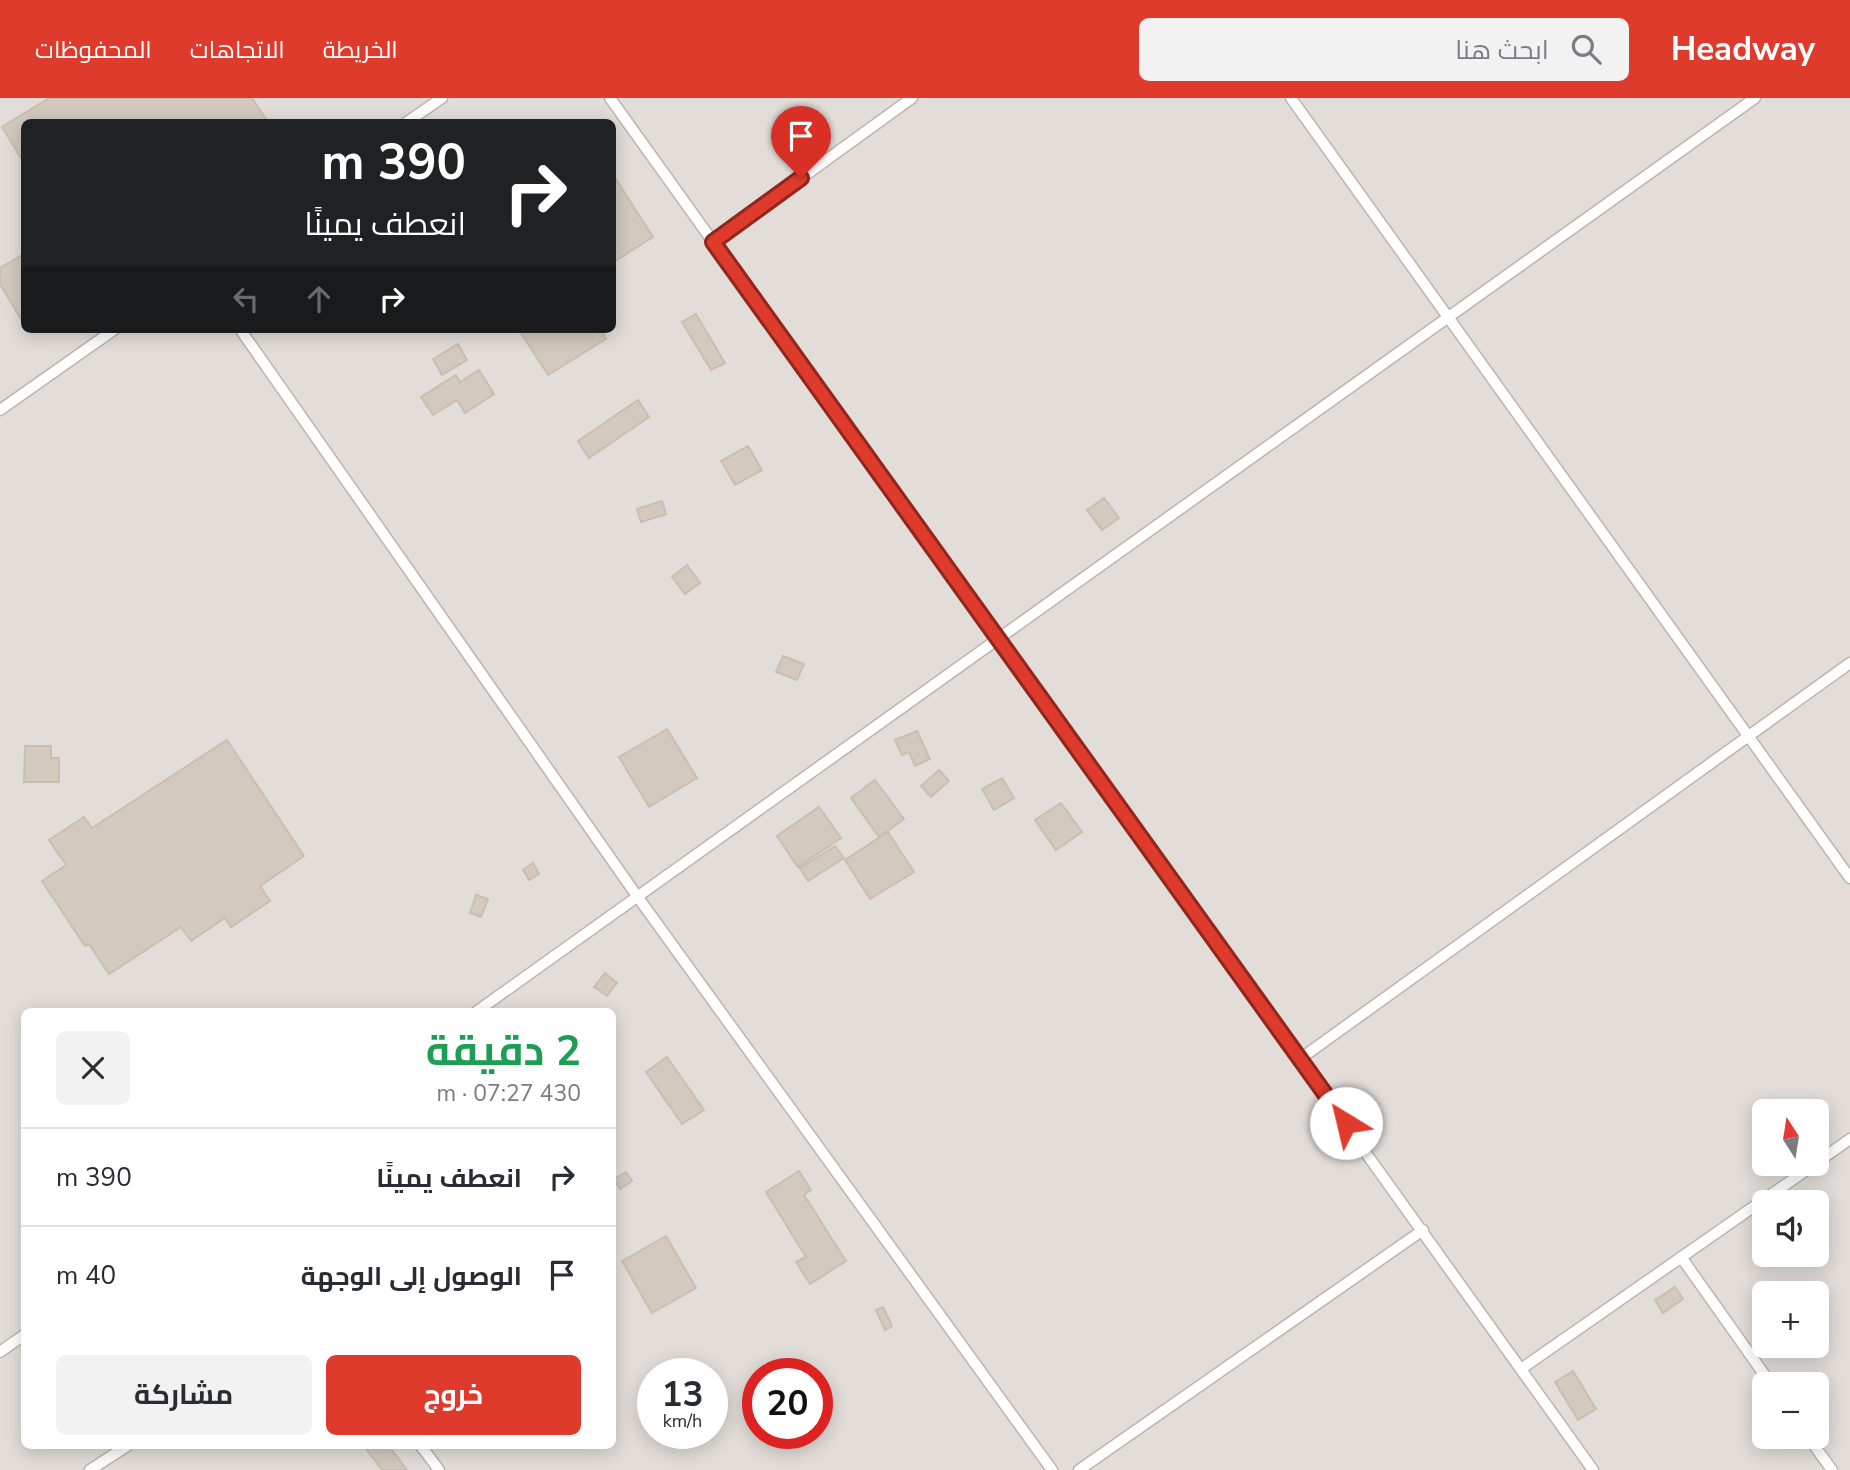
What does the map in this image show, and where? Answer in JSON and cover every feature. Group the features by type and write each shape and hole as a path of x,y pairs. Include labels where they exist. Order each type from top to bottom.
{"lane":[{"path":"411,119 442,98"},
{"path":"610,98 1594,1470"},
{"path":"713,242 912,98"},
{"path":"1291,98 1850,878"},
{"path":"482,1008 1755,98"},
{"path":"0,411 109,333"},
{"path":"243,333 637,896 1052,1470"},
{"path":"1300,1059 1850,663"},
{"path":"1829,1154 1850,1139"},
{"path":"1521,1369 1797,1176"},
{"path":"1079,1470 1423,1230"},
{"path":"1681,1257 1762,1372"},
{"path":"0,1352 21,1337"},
{"path":"90,1470 122,1449"},
{"path":"423,1449 439,1470"},
{"path":"1817,1449 1832,1470"}],"shaded area":[{"path":"0,98 1850,98 1850,1470 0,1470"}],"building":[{"path":"49,98 252,98 266,119 21,119 21,158 2,127"},
{"path":"616,179 653,237 616,260"},
{"path":"21,256 21,319 0,284 0,268"},
{"path":"696,314 725,363 711,370 682,322"},
{"path":"521,333 602,333 606,339 548,375"},
{"path":"458,344 467,360 442,375 433,359"},
{"path":"479,370 494,394 465,413 457,400 433,415 421,397 456,375 460,382"},
{"path":"638,400 649,417 589,458 578,441"},
{"path":"748,446 762,470 735,485 721,461"},
{"path":"1104,498 1119,518 1102,530 1087,510"},
{"path":"662,501 666,514 641,522 637,509"},
{"path":"687,565 700,583 685,594 672,577"},
{"path":"783,656 804,664 797,680 776,672"},
{"path":"667,729 697,778 649,807 619,757"},
{"path":"917,731 930,759 915,766 909,752 902,755 895,740"},
{"path":"227,740 304,856 260,886 270,901 231,927 225,918 191,941 181,927 109,974 89,944 85,946 42,881 66,865 49,840 84,817 92,828"},
{"path":"25,746 51,746 51,758 59,758 59,782 24,782"},
{"path":"939,770 949,781 931,797 921,786"},
{"path":"1002,778 1014,798 994,810 982,789"},
{"path":"875,780 904,819 879,837 851,798"},
{"path":"1061,803 1082,832 1056,850 1035,820"},
{"path":"819,807 841,838 798,867 777,836"},
{"path":"888,832 914,872 870,899 845,860"},
{"path":"835,846 844,858 808,881 800,868"},
{"path":"533,863 539,874 529,880 523,870"},
{"path":"476,895 488,899 481,917 470,913"},
{"path":"605,973 617,983 607,996 594,987"},
{"path":"667,1057 704,1110 682,1124 646,1072"},
{"path":"799,1171 811,1190 804,1195 846,1261 810,1284 796,1262 806,1257 766,1192"},
{"path":"626,1172 632,1181 620,1189 616,1178"},
{"path":"666,1236 696,1288 652,1313 622,1261"},
{"path":"1675,1287 1683,1299 1663,1313 1655,1300"},
{"path":"883,1307 892,1326 885,1330 876,1310"},
{"path":"1573,1371 1596,1409 1578,1420 1555,1382"},
{"path":"366,1449 391,1449 407,1470 382,1470"}],"route":[{"path":"801,178 713,242 1346,1123"}]}
